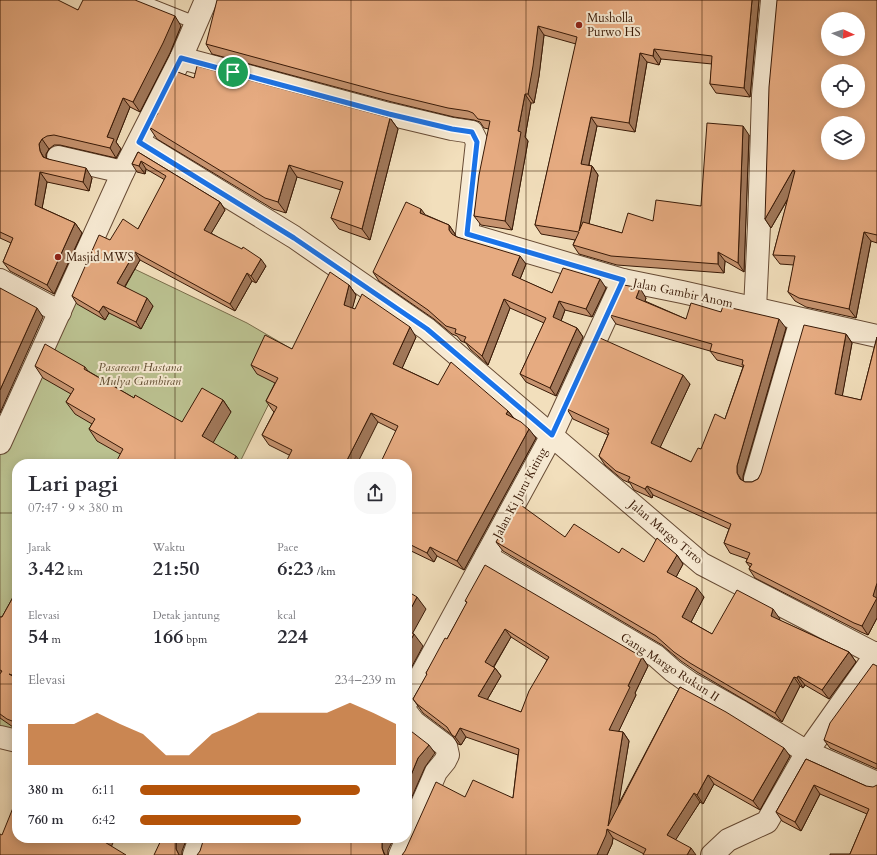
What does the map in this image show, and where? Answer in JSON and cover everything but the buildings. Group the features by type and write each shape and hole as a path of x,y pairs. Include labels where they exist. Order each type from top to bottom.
{"street":[{"path":"0,442 123,172 181,58 206,0"},
{"path":"755,309 760,225 763,95 772,0"},
{"name":"Jalan Gambir Anom","path":"181,58 389,114 452,129 472,132 477,142 467,234 623,280 877,336"},
{"name":"Jalan Margo Tirto","path":"139,142 294,238 427,329 702,564 877,654"},
{"path":"58,157 123,172"},
{"path":"0,280 60,312"},
{"name":"Jalan Ki Juru Kiting","path":"412,692 552,435 623,280"},
{"path":"755,479 801,320"},
{"name":"Gang Margo Rukun II","path":"486,556 656,656 690,683 807,752 877,783"},
{"path":"712,855 728,840 767,822 807,752 877,654"},
{"path":"412,719 425,731 444,744 448,755 436,772 412,832"},
{"path":"0,737 12,741"},
{"path":"194,855 198,843"},
{"path":"403,854 407,843"}],"lane":[{"path":"138,0 196,23"}],"green space":[{"name":"Pasarean Hastana Mulya Gambiran","path":"99,252 247,323 295,351 241,459 12,459 12,734 0,731 0,452"}],"place":[{"name":"Musholla Purwo HS","path":"579,25"},
{"name":"Masjid MWS","path":"58,257"}],"route":[{"path":"181,58 233,72 389,114 452,129 472,132 476,136 477,142 467,234 623,280 552,435 427,329 294,238 139,142 181,58"}]}
